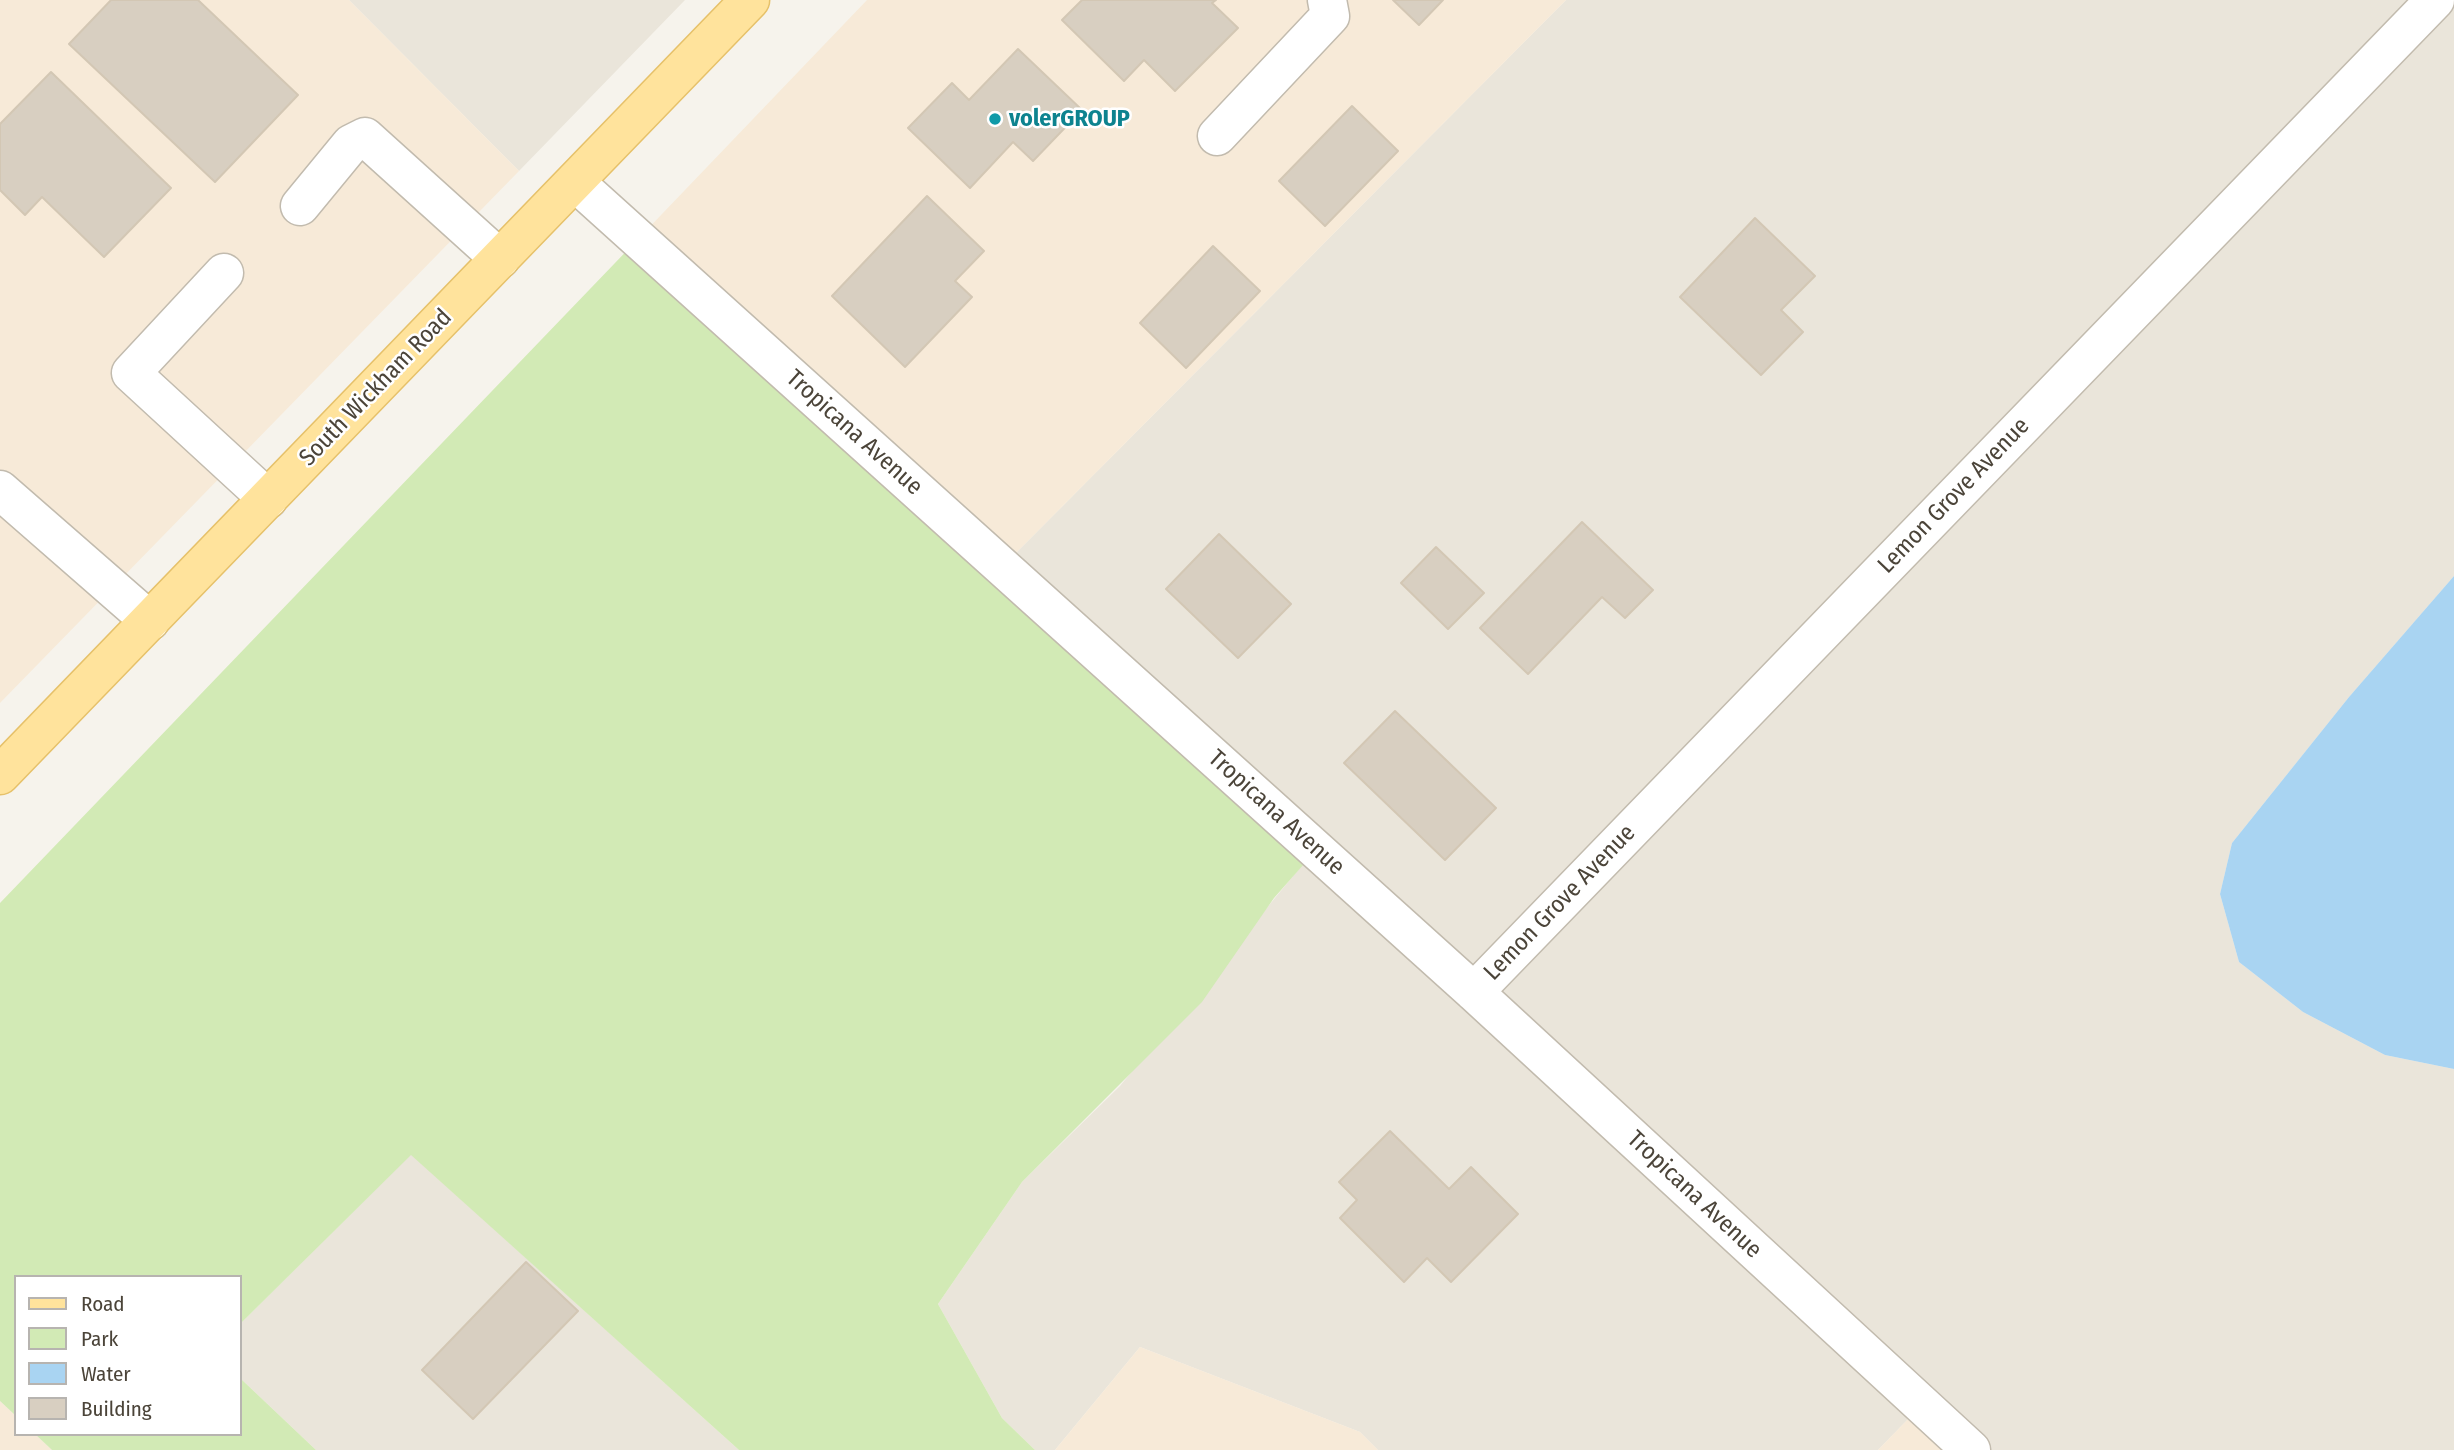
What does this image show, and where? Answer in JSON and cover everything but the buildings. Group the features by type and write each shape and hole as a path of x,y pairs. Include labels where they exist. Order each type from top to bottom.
{"main road":[{"name":"South Wickham Road","path":"0,775 750,0"}],"street":[{"path":"1217,136 1330,16 1327,0"},
{"name":"Lemon Grove Avenue","path":"1474,992 2435,0"},
{"path":"300,206 351,144 365,137 500,259"},
{"name":"Tropicana Avenue","path":"575,182 1474,992 1970,1450"},
{"path":"224,273 131,373 268,499"},
{"path":"0,490 150,621"}],"shaded area":[{"path":"0,0 349,0 519,171 0,703"},
{"path":"349,0 685,0 519,171"},
{"path":"867,0 1566,0 995,574 639,238"},
{"path":"1566,0 2454,0 2454,576 2349,697 2232,843 2220,894 2239,962 2303,1012 2385,1055 2454,1069 2454,1450 1952,1450 1913,1414 1878,1450 1378,1450 1360,1432 1140,1347 1055,1450 1035,1450 1002,1418 938,1304 1022,1182 1120,1086 1303,864 995,574"},
{"path":"411,1154 739,1450 316,1450 242,1380 242,1322"},
{"path":"1140,1347 1360,1432 1378,1450 1055,1450"},
{"path":"0,1401 14,1414 14,1436 37,1436 52,1450 0,1450"},
{"path":"1913,1414 1952,1450 1878,1450"}],"green space":[{"path":"639,238 1304,864 1274,898 1202,1002 1022,1182 938,1304 1002,1418 1035,1450 739,1450 411,1155 242,1322 242,1275 14,1275 14,1414 0,1401 0,903"},
{"path":"242,1380 316,1450 52,1450 37,1436 242,1436"}],"water":[{"path":"2454,576 2454,1069 2385,1055 2303,1012 2239,962 2220,894 2232,843 2349,697"}],"place":[{"name":"volerGROUP","path":"995,119"}]}
